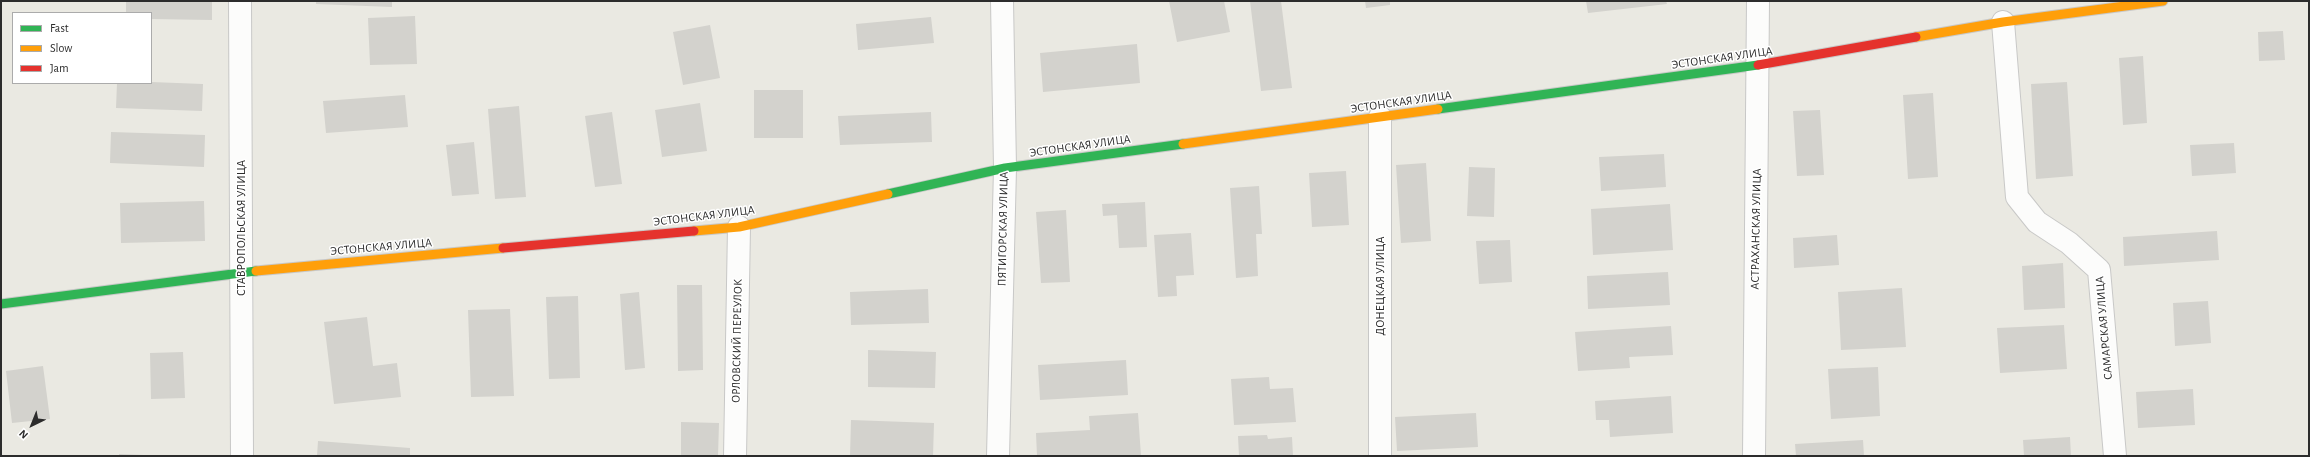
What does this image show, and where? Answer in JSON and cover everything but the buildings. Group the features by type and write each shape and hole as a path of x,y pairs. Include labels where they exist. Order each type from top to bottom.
{"street":[{"name":"СТАВРОПОЛЬСКАЯ УЛИЦА","path":"240,1 242,456"},
{"name":"ПЯТИГОРСКАЯ УЛИЦА","path":"998,456 1005,168 1002,1"},
{"name":"АСТРАХАНСКАЯ УЛИЦА","path":"1754,456 1758,1"},
{"name":"ЭСТОНСКАЯ УЛИЦА","path":"1,304 241,272 739,227 1005,168 1758,66 2003,22 2163,1"},
{"name":"САМАРСКАЯ УЛИЦА","path":"2003,22 2017,197 2037,222 2069,243 2099,270 2115,456"},
{"name":"ДОНЕЦКАЯ УЛИЦА","path":"1380,117 1380,456"},
{"name":"ОРЛОВСКИЙ ПЕРЕУЛОК","path":"735,456 739,227"}],"traffic: fast":[{"path":"1438,109 1758,65"},
{"path":"888,194 1005,168 1183,144"},
{"path":"1,304 256,271"}],"traffic: slow":[{"path":"1916,37 2003,22 2163,1"},
{"path":"1183,144 1438,109"},
{"path":"694,231 739,227 888,194"},
{"path":"256,271 503,248"}],"traffic: jam":[{"path":"1758,65 1916,37"},
{"path":"503,248 694,231"}]}
